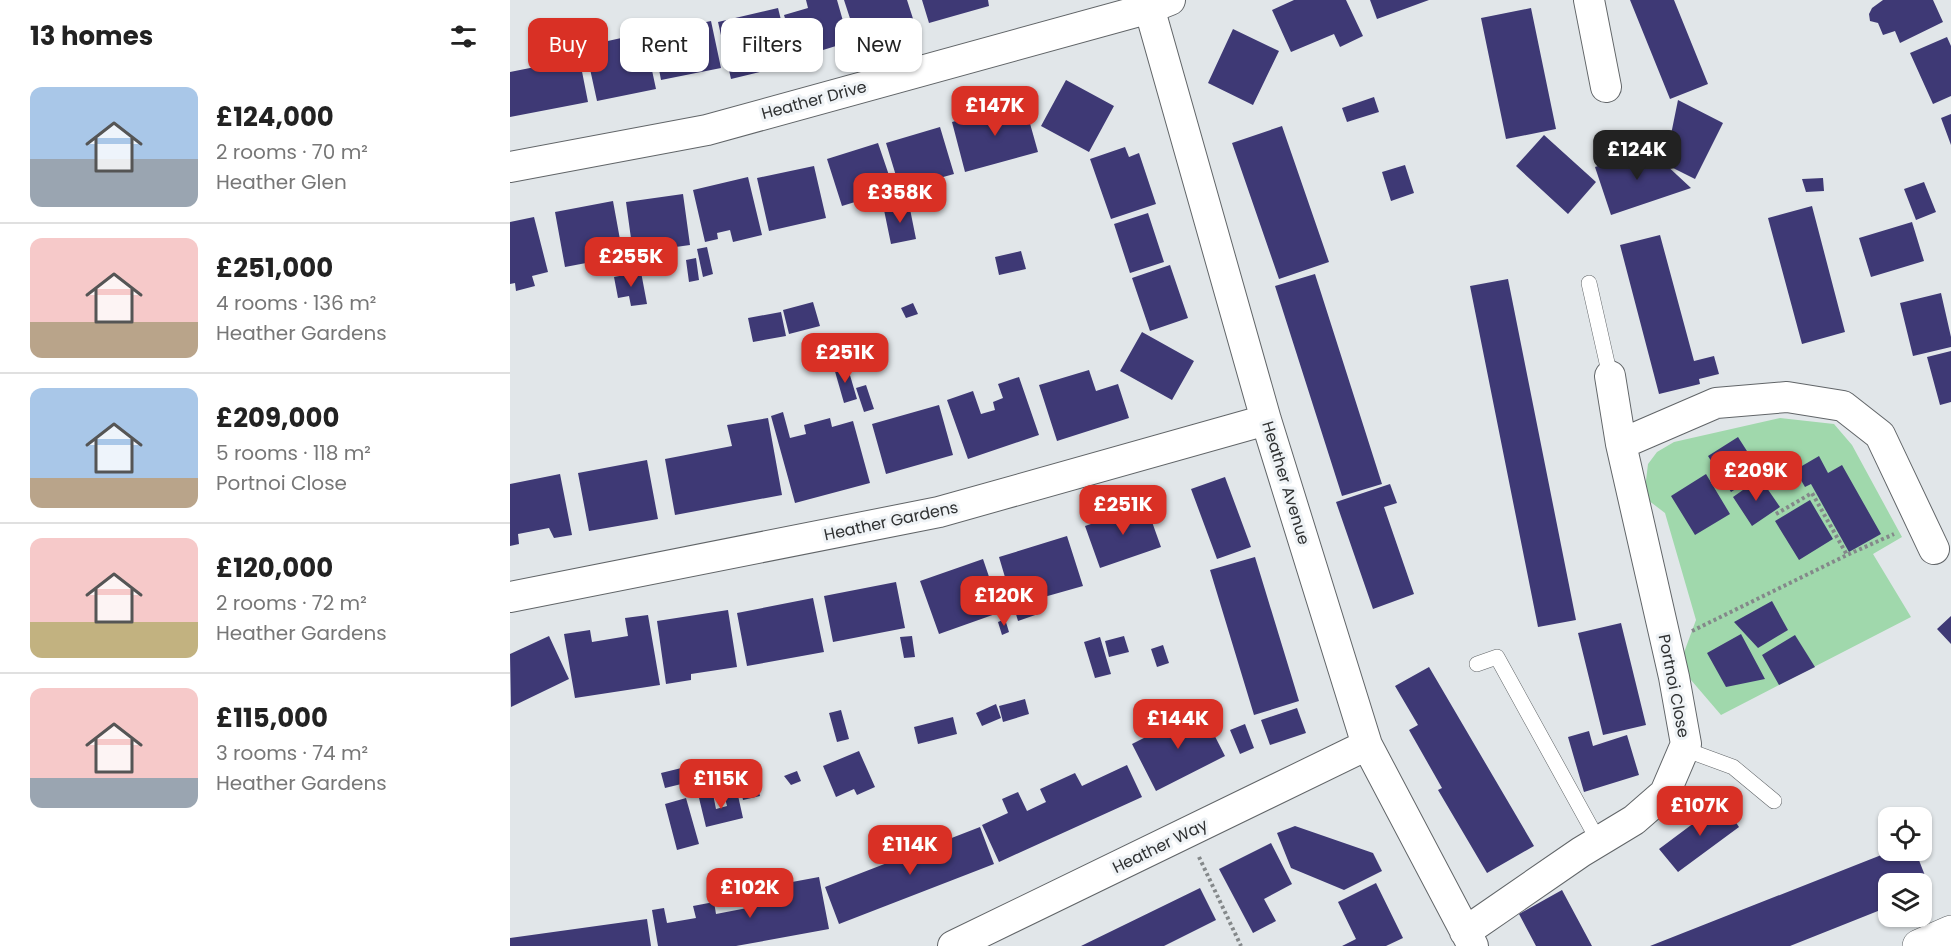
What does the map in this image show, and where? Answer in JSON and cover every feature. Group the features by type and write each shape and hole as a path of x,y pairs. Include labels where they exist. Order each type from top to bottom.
{"main road":[{"path":"1919,946 1951,933"}],"street":[{"path":"1589,0 1606,87"},
{"name":"Heather Drive","path":"510,166 707,130 1156,3"},
{"name":"Heather Avenue","path":"1156,3 1266,420 1367,745 1469,939"},
{"name":"Portnoi Close","path":"1469,939 1599,842 1634,820 1665,793 1686,744 1674,677 1621,444 1610,376"},
{"path":"1621,444 1716,403 1787,397 1843,406 1880,435 1934,549"},
{"name":"Heather Gardens","path":"510,597 939,512 1266,420"},
{"name":"Heather Way","path":"953,946 1367,745"},
{"path":"1944,946 1951,933"}],"lane":[{"path":"1589,284 1610,376"},
{"path":"1477,664 1497,657 1599,842"},
{"path":"1684,749 1733,767 1774,801"}],"path":[{"path":"1776,514 1812,493 1847,555"},
{"path":"1691,631 1847,555 1921,522"},
{"path":"1187,833 1241,946"}],"green space":[{"path":"1780,418 1834,424 1852,445 1902,537 1873,554 1911,617 1721,715 1679,666 1696,620 1665,513 1644,497 1648,464 1657,452 1674,442"}],"building":[{"path":"806,0 837,0 842,18 835,18 835,46 823,50 823,18 785,18 784,15 808,8"},
{"path":"844,0 907,0 913,18 850,18"},
{"path":"922,0 988,0 989,6 929,23"},
{"path":"1294,0 1346,0 1363,36 1340,47 1334,34 1291,52 1272,10"},
{"path":"1370,0 1429,0 1377,19"},
{"path":"1630,0 1674,0 1708,84 1670,99"},
{"path":"1883,0 1933,0 1943,22 1900,43 1895,31 1883,35 1878,23 1870,21 1869,14 1872,8"},
{"path":"778,8 780,18 735,18"},
{"path":"1531,8 1556,129 1506,139 1481,18"},
{"path":"709,21 711,21 721,68 709,70"},
{"path":"1233,29 1279,51 1253,105 1208,83"},
{"path":"1947,37 1951,46 1951,96 1933,104 1910,53"},
{"path":"620,38 620,72 652,72 656,89 597,101 591,72 608,72 608,41"},
{"path":"528,68 528,72 582,72 588,102 510,117 510,72"},
{"path":"659,72 701,72 661,80"},
{"path":"729,72 759,72 731,79"},
{"path":"1066,80 1114,106 1089,152 1041,126"},
{"path":"1374,97 1379,112 1347,122 1342,108"},
{"path":"1678,100 1723,123 1695,179 1665,164"},
{"path":"1024,102 1038,152 965,172 952,122"},
{"path":"1951,114 1951,145 1941,118"},
{"path":"1282,126 1329,262 1279,279 1232,143"},
{"path":"940,127 954,174 900,189 886,143"},
{"path":"1544,135 1596,182 1568,214 1516,166"},
{"path":"878,143 894,190 842,206 827,159"},
{"path":"1125,147 1129,157 1139,153 1156,204 1111,219 1090,159"},
{"path":"1649,149 1691,188 1611,215 1595,167"},
{"path":"1405,165 1414,193 1391,201 1382,172"},
{"path":"814,166 826,218 769,231 757,178"},
{"path":"748,177 762,235 733,242 730,230 717,233 718,239 705,242 693,190"},
{"path":"1823,178 1824,191 1806,192 1802,179"},
{"path":"1924,182 1936,212 1916,220 1904,189"},
{"path":"683,194 690,245 633,253 626,202"},
{"path":"613,201 623,256 565,267 555,212"},
{"path":"909,204 916,239 891,244 884,210"},
{"path":"1812,206 1845,332 1802,344 1768,218"},
{"path":"1148,213 1164,262 1130,273 1114,224"},
{"path":"534,217 548,272 532,276 535,286 516,291 515,283 510,284 510,222"},
{"path":"1912,222 1924,261 1871,277 1859,238"},
{"path":"1660,235 1694,361 1714,356 1719,374 1699,379 1700,384 1659,394 1620,245"},
{"path":"707,247 713,274 703,277 697,249"},
{"path":"1021,251 1026,269 999,275 995,257"},
{"path":"696,258 699,280 689,282 686,260"},
{"path":"610,262 612,273 598,275 596,264"},
{"path":"1170,265 1188,318 1150,331 1132,278"},
{"path":"641,272 647,304 631,306 629,296 618,298 614,277"},
{"path":"1315,274 1382,484 1342,496 1275,286"},
{"path":"1508,279 1576,620 1538,627 1470,286"},
{"path":"1941,293 1951,337 1951,347 1913,356 1900,303"},
{"path":"813,302 820,326 789,334 783,310"},
{"path":"913,303 918,314 906,318 901,308"},
{"path":"781,312 786,336 753,342 748,318"},
{"path":"1142,332 1194,361 1172,400 1120,371"},
{"path":"1951,351 1951,402 1940,405 1927,357"},
{"path":"847,365 857,399 844,403 834,368"},
{"path":"1089,370 1096,391 1118,384 1129,418 1057,441 1039,385"},
{"path":"1019,377 1039,435 968,459 947,400 973,391 981,414 995,410 993,402 1003,398 998,384"},
{"path":"866,385 874,409 864,412 856,388"},
{"path":"939,405 953,455 886,474 872,424"},
{"path":"783,412 790,438 806,434 804,425 830,418 832,427 853,421 870,483 795,503 771,416"},
{"path":"768,418 782,495 675,515 665,459 732,446 727,425"},
{"path":"1738,437 1761,473 1731,492 1708,456"},
{"path":"1819,456 1828,473 1842,465 1881,534 1849,552 1811,484 1805,487 1795,470"},
{"path":"647,460 658,519 589,531 578,473"},
{"path":"560,474 572,535 554,538 549,528 518,534 519,544 510,546 510,484"},
{"path":"1706,474 1730,514 1695,535 1671,496"},
{"path":"1225,477 1251,547 1217,559 1191,489"},
{"path":"1760,478 1780,507 1752,526 1733,497"},
{"path":"1390,484 1397,503 1384,507 1414,594 1373,609 1336,502"},
{"path":"1810,500 1833,539 1799,560 1775,521"},
{"path":"1146,505 1161,547 1100,568 1085,526"},
{"path":"1067,536 1083,586 1037,599 1041,613 1018,621 999,557"},
{"path":"1255,557 1299,701 1254,715 1210,570"},
{"path":"983,559 1001,612 939,634 920,581"},
{"path":"896,582 905,628 833,642 824,596"},
{"path":"813,598 824,652 747,666 737,613"},
{"path":"1772,601 1788,630 1758,648 1734,622"},
{"path":"728,610 737,667 691,674 691,680 666,684 657,621"},
{"path":"648,615 660,685 575,698 564,634 590,630 592,642 628,636 625,618"},
{"path":"1951,616 1951,644 1937,629"},
{"path":"1005,619 1009,632 1002,635 998,622"},
{"path":"1621,623 1646,725 1603,735 1578,633"},
{"path":"1741,634 1765,679 1726,687 1707,653"},
{"path":"1795,635 1815,667 1779,685 1762,655"},
{"path":"549,636 569,679 511,707 510,654"},
{"path":"912,636 915,657 904,658 900,637"},
{"path":"1124,636 1129,652 1109,657 1105,641"},
{"path":"1100,637 1111,674 1095,678 1084,642"},
{"path":"1163,645 1169,663 1157,667 1151,649"},
{"path":"1429,667 1534,846 1487,873 1438,790 1442,788 1409,730 1418,725 1395,686"},
{"path":"1025,699 1029,714 1003,722 999,706"},
{"path":"996,704 1001,718 982,726 976,713"},
{"path":"1297,708 1306,733 1270,745 1261,720"},
{"path":"1201,709 1225,756 1156,791 1132,744"},
{"path":"841,710 849,739 837,742 829,713"},
{"path":"953,717 957,734 918,744 914,727"},
{"path":"1245,724 1254,748 1240,754 1230,730"},
{"path":"1589,731 1593,746 1627,735 1639,775 1584,792 1568,737"},
{"path":"859,751 875,787 857,795 854,789 836,797 823,766"},
{"path":"702,763 706,778 665,788 661,773"},
{"path":"1127,765 1142,797 999,862 982,825 1008,813 1002,799 1018,792 1027,811 1046,802 1040,789 1075,773 1082,786"},
{"path":"797,771 801,781 791,785 784,776"},
{"path":"756,781 760,796 743,800 740,785"},
{"path":"737,791 743,818 706,827 699,798 713,794 716,809 727,806 724,794"},
{"path":"686,798 699,844 677,850 665,804"},
{"path":"1722,802 1739,827 1678,872 1659,849"},
{"path":"1295,826 1373,853 1382,871 1344,890 1291,868 1277,833"},
{"path":"980,827 994,864 839,924 825,887"},
{"path":"1271,843 1292,884 1264,899 1276,921 1253,933 1219,869"},
{"path":"1878,856 1878,861 1919,861 1924,873 1878,873 1878,911 1790,946 1650,946"},
{"path":"819,877 829,929 736,946 658,946 652,910 664,908 667,923 696,918 693,906 714,902 716,914 768,904 765,887"},
{"path":"1376,883 1403,938 1386,946 1342,946 1356,939 1338,902"},
{"path":"1200,888 1216,920 1164,946 1081,946"},
{"path":"1562,890 1592,946 1536,946 1519,914"},
{"path":"647,919 651,946 510,946 510,938"}]}
